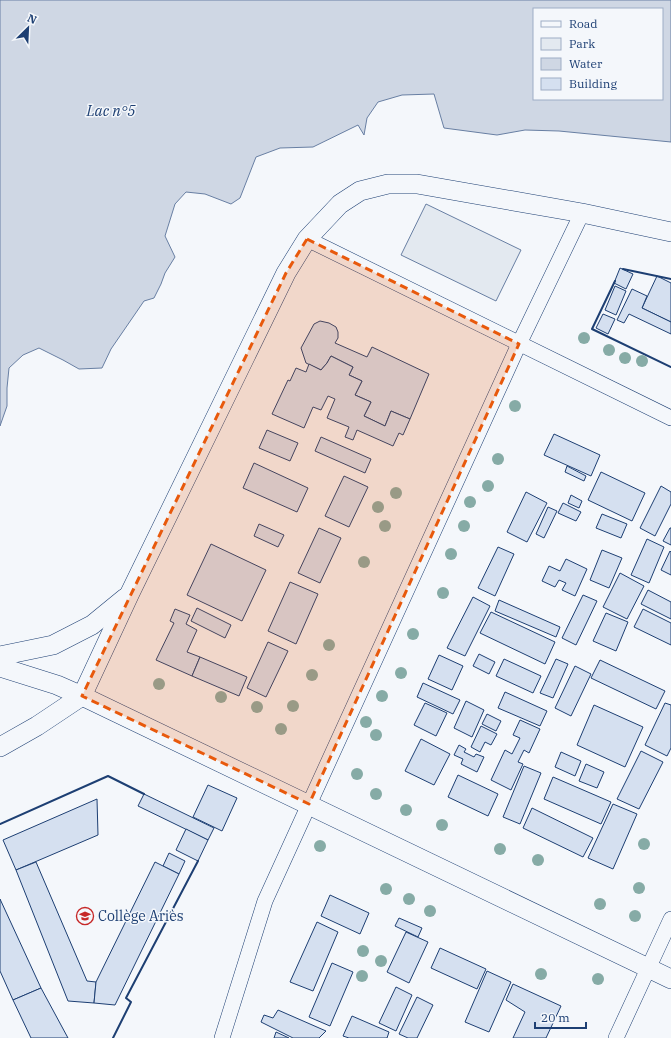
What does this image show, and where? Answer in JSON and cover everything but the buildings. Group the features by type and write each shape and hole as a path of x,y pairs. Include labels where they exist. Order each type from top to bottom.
{"street":[{"path":"0,747 37,726 82,696 130,593 286,273 307,239 340,204 360,191 388,184 417,184 582,213 671,232"},
{"path":"222,1038 265,901 519,344 582,213"},
{"path":"307,239 671,418"},
{"path":"0,656 53,645 92,625 130,593"},
{"path":"0,667 57,685 82,696 671,978"},
{"path":"616,1038 671,919"}],"highlighted area":[{"path":"307,239 519,344 309,804 82,696 286,273"}],"green space":[{"path":"426,204 521,250 496,301 401,255"}],"water":[{"name":"Lac n°5","path":"0,0 671,0 671,142 559,131 525,130 497,135 444,128 434,94 402,95 378,102 367,118 364,135 358,125 313,147 280,148 256,157 240,198 231,204 205,194 186,192 175,204 165,236 175,257 165,273 154,298 144,301 111,349 102,368 79,369 39,348 23,355 9,368 7,406 0,426"}],"wall":[{"path":"623,269 671,279"},
{"path":"615,281 592,329 671,367"},
{"path":"0,824 108,776 144,794"},
{"path":"113,1038 131,1002 126,998 198,861"}],"place":[{"name":"Collège Ariès","path":"85,916"}]}
